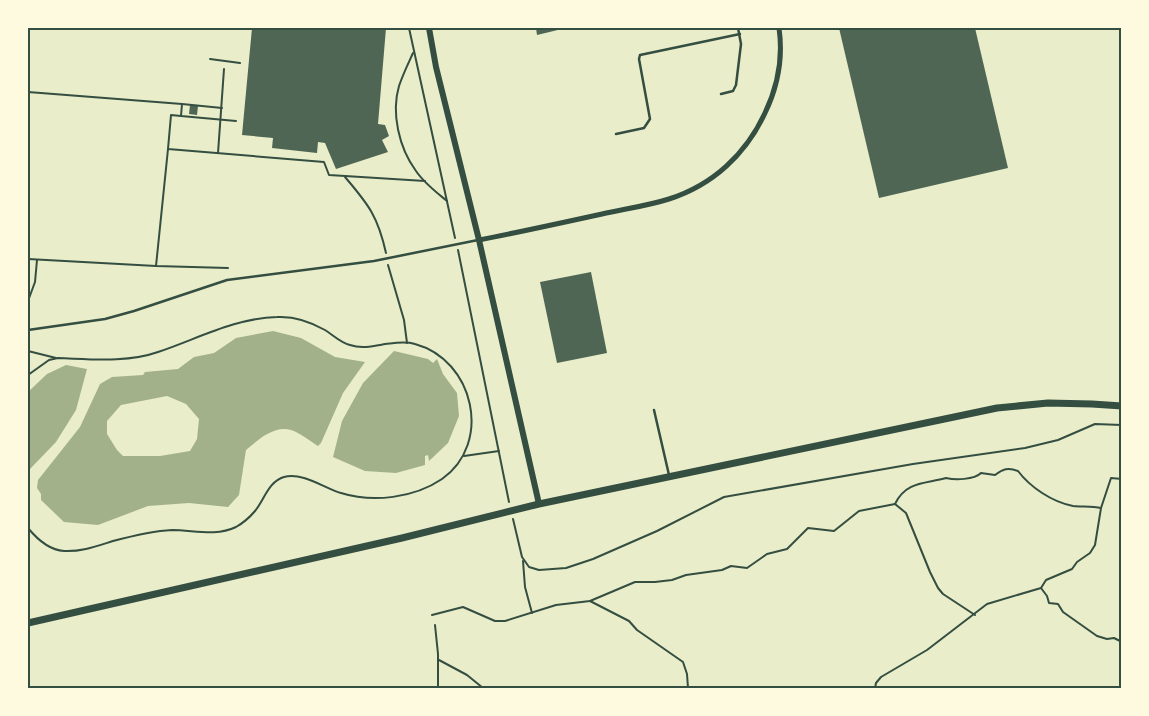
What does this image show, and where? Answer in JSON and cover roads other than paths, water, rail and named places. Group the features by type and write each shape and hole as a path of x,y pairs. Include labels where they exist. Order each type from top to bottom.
{"main road":[{"path":"28,623 392,540 539,504 997,408 1048,403 1122,406"}],"street":[{"path":"429,28 436,67 479,240 539,504"},
{"path":"479,240 669,199 702,184 724,169 749,142 769,105 780,62 778,28"}],"lane":[{"path":"721,94 733,91 736,85 741,44 738,28"},
{"path":"616,134 644,128 650,119 639,59 640,55 740,34"},
{"path":"28,330 105,319 227,280 374,261 479,240"},
{"path":"654,410 669,477"}]}
